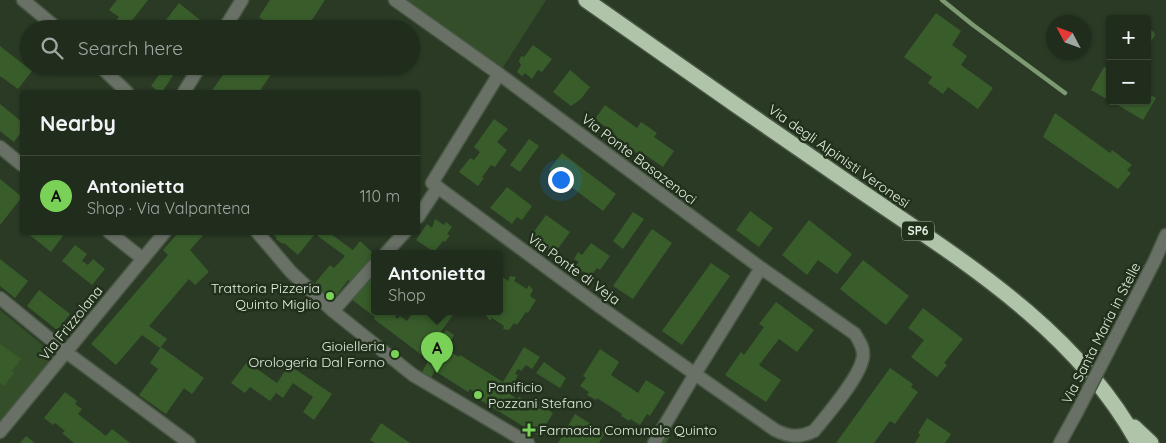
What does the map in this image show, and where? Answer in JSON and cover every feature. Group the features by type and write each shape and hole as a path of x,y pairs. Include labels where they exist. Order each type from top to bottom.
{"highway":[{"name":"Via degli Alpinisti Veronesi","path":"586,0 992,283 1058,339 1124,417"},
{"name":"SP6","path":"1124,417 1138,443"},
{"path":"1124,417 1151,443"}],"street":[{"path":"230,20 242,0"},
{"name":"Via Ponte Basazenoci","path":"396,0 761,268"},
{"path":"26,1 48,20"},
{"path":"420,214 438,187 432,183 499,74"},
{"path":"109,75 125,90"},
{"path":"185,90 194,75"},
{"path":"0,147 20,163"},
{"name":"Via Ponte di Veja","path":"438,187 600,308 775,430 786,436 805,436 814,431 858,371 864,357 861,343 855,334 761,268"},
{"path":"112,235 143,259"},
{"name":"Via Frizzolana","path":"0,432 163,235"},
{"path":"260,235 291,272 333,311 412,375 528,443"},
{"path":"389,250 402,235"},
{"name":"Via Santa Maria in Stelle","path":"1060,443 1155,260 1166,235"},
{"path":"333,311 371,268"},
{"path":"654,443 761,268"},
{"path":"0,298 66,352 189,443"}],"green space":[{"path":"403,0 546,0 502,69"},
{"path":"0,310 55,355 0,423"}],"building":[{"path":"117,0 148,0 132,20 116,20 119,17 109,10"},
{"path":"270,0 325,0 312,20 263,20 259,17"},
{"path":"179,3 200,20 166,20"},
{"path":"936,13 961,31 952,45 967,56 961,65 993,88 978,109 948,87 943,94 928,83 932,77 904,57"},
{"path":"1151,30 1155,35 1151,42"},
{"path":"533,45 552,59 542,72 538,70 532,79 525,73 522,76 517,72 521,65 519,61 521,56 524,57"},
{"path":"0,46 20,62 20,75 29,75 18,89 0,76"},
{"path":"1104,67 1106,68 1106,99 1091,90"},
{"path":"570,70 590,87 581,99 571,106 553,92"},
{"path":"159,75 173,75 163,90 157,90 151,86"},
{"path":"223,75 271,75 260,90 212,90"},
{"path":"1151,95 1156,98 1143,120 1118,105 1151,105"},
{"path":"0,104 20,120 20,134 14,142 0,131"},
{"path":"605,105 637,128 641,122 657,133 654,137 674,151 663,167 641,152 639,155 613,136 615,134 595,119"},
{"path":"1055,113 1110,153 1112,150 1132,165 1127,170 1131,173 1118,189 1043,137"},
{"path":"494,119 508,129 497,142 507,150 495,167 491,165 478,186 459,172 470,158 474,160 480,152 474,147"},
{"path":"529,139 539,146 520,172 510,165"},
{"path":"562,153 616,194 603,211 549,170"},
{"path":"0,179 20,195 20,200 0,225"},
{"path":"507,187 532,206 522,220 517,217 512,224 490,208"},
{"path":"750,211 773,228 759,247 736,230"},
{"path":"633,212 644,219 623,249 613,241"},
{"path":"546,215 570,232 554,254 530,237"},
{"path":"435,219 444,225 446,222 452,227 447,234 450,235 436,250 431,250 416,240 427,224 432,228"},
{"path":"809,220 852,254 837,274 818,260 807,275 782,255"},
{"path":"652,229 672,243 633,299 613,286"},
{"path":"30,235 62,235 51,252"},
{"path":"176,235 203,235 190,250 209,272 195,285 189,279 149,326 167,339 160,348 142,335 116,365 91,344 168,255 163,250"},
{"path":"274,235 314,235 298,255"},
{"path":"316,235 332,235 353,250 360,241 371,251 371,260 351,283 348,280 330,304 311,288 330,265 334,268 345,256"},
{"path":"591,243 610,256 600,270 597,268 591,276 582,271 580,274 573,269 579,262 574,259 578,252 582,255"},
{"path":"75,245 87,254 82,261 88,265 93,259 105,269 92,285 62,261"},
{"path":"0,259 28,281 15,298 0,286"},
{"path":"863,260 909,296 886,325 840,289"},
{"path":"711,263 730,276 682,345 662,331"},
{"path":"371,272 371,314 351,299"},
{"path":"510,276 516,277 514,281 527,289 529,285 533,290 530,296 536,300 517,325 514,323 509,330 503,329 504,326 492,318 490,321 486,315 503,315 503,277 508,281"},
{"path":"39,290 70,314 57,330 27,306"},
{"path":"776,302 814,330 797,352 779,339 759,365 781,380 766,402 725,375 741,352 744,355 764,327 759,324"},
{"path":"923,308 963,339 944,363 947,365 937,377 911,357 924,340 908,328"},
{"path":"372,315 397,315 395,317 398,319 400,316 407,321 411,315 453,315 423,356 374,319 375,317"},
{"path":"446,330 454,335 446,349 459,357 460,355 503,382 524,347 540,357 532,369 526,365 521,371 518,369 515,374 518,375 513,384 509,382 504,390 517,399 519,397 531,402 532,400 553,413 539,436 477,398 479,395 470,389 468,392 435,371 431,378 422,372"},
{"path":"0,344 21,359 12,371 14,373 4,386 0,383"},
{"path":"161,347 204,378 192,394 184,388 166,414 139,395 158,369 150,363"},
{"path":"600,349 619,362 611,375 638,393 646,380 665,392 650,416 647,414 640,425 621,416 622,414 597,398 596,400 587,395 589,392 580,386 586,378 583,376"},
{"path":"247,362 277,383 289,365 332,394 314,420 303,412 313,397 293,383 283,398 276,393 270,401 250,387 245,393 231,383"},
{"path":"544,362 566,378 560,388 536,373"},
{"path":"890,368 913,384 911,387 918,392 895,424 890,421 874,443 836,443"},
{"path":"65,392 77,401 75,404 82,409 78,414 106,436 112,429 130,443 74,443 62,433 65,431 55,423 53,425 44,418"},
{"path":"575,414 605,433 599,443 558,443"},
{"path":"927,418 951,434 945,443 915,443 920,435 918,433"},
{"path":"381,423 410,443 375,443 370,440"},
{"path":"666,425 674,430 666,443 656,443"},
{"path":"26,436 35,443 20,443"}],"waterway":[{"path":"942,0 1065,93"}],"place":[{"name":"Trattoria Pizzeria Quinto Miglio","path":"330,296"},
{"name":"Gioielleria Orologeria Dal Forno","path":"395,354"},
{"name":"Antonietta","path":"437,373"},
{"name":"Panificio Pozzani Stefano","path":"478,395"},
{"name":"Farmacia Comunale Quinto","path":"529,430"}]}
